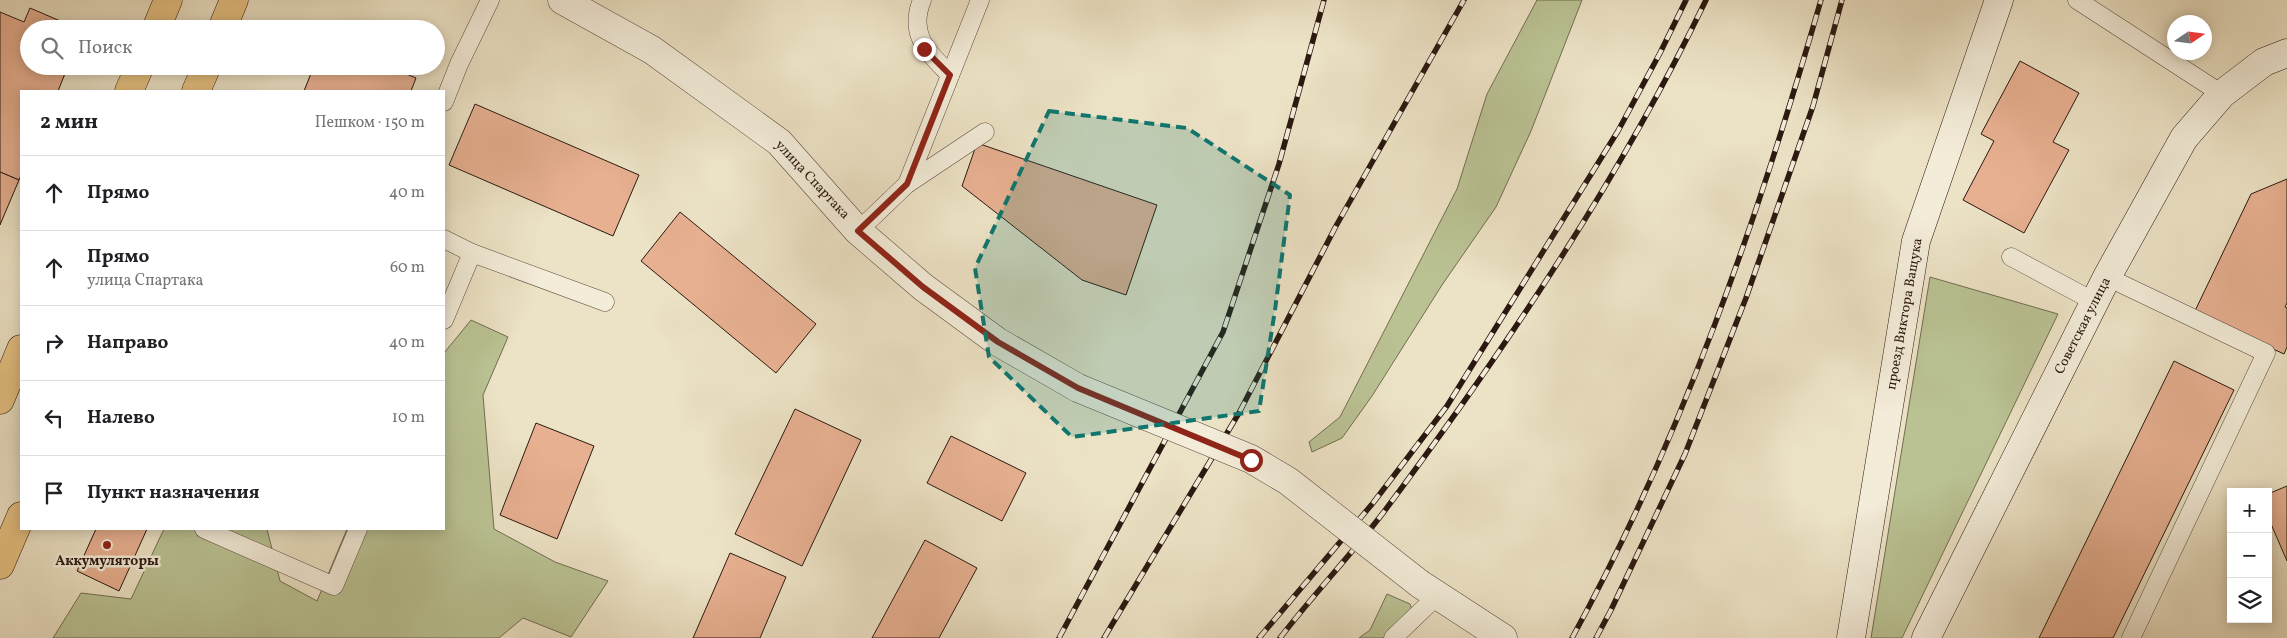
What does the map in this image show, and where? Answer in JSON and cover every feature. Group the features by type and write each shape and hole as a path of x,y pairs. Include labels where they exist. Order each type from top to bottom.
{"main road":[{"path":"160,20 168,0"},
{"path":"226,20 234,0"},
{"path":"129,90 136,75"},
{"path":"196,90 203,75"},
{"path":"0,400 20,352"},
{"path":"0,565 20,518"}],"street":[{"name":"улица Спартака","path":"562,0 652,50 779,142 858,231 923,287 998,342 1078,388 1251,460 1288,481 1428,590 1499,636"},
{"name":"проезд Виктора Ващука","path":"1851,638 1916,241 1999,0"},
{"name":"Советская улица","path":"1926,638 2095,302 2184,138 2222,94 2264,62 2287,53"}],"lane":[{"path":"445,99 459,64 490,0"},
{"path":"922,0 918,15 920,37 924,49 950,75"},
{"path":"907,184 980,0"},
{"path":"2077,0 2222,94"},
{"path":"858,231 907,184 985,132"},
{"path":"445,240 472,253 605,302"},
{"path":"445,318 472,253"},
{"path":"2012,258 2095,302"},
{"path":"2108,277 2266,352 2131,638"},
{"path":"206,530 334,586 358,530"},
{"path":"1393,638 1428,590"}],"highlighted area":[{"path":"1049,111 1187,128 1290,195 1259,411 1072,437 989,357 975,268"}],"green space":[{"path":"1537,0 1582,0 1531,131 1496,207 1442,285 1372,396 1342,438 1312,452 1309,442 1340,417 1457,189 1487,94"},
{"path":"1930,277 2058,314 1902,638 1871,638"},
{"path":"471,320 508,337 483,395 494,529 555,562 608,581 571,637 523,618 499,638 53,638 81,593 131,599 164,530 267,530 280,581 317,601 347,530 445,530 445,352"},
{"path":"1387,594 1410,604 1414,616 1393,638 1359,638 1370,630"}],"building":[{"path":"30,8 58,20 25,20"},
{"path":"0,12 20,20 20,75 64,75 58,90 20,90 19,180 0,172"},
{"path":"2020,61 2079,93 2053,142 2069,150 2024,233 1963,200 1994,141 1981,134"},
{"path":"310,75 409,75 416,78 411,90 304,90"},
{"path":"475,104 639,175 613,236 449,165"},
{"path":"977,143 1157,205 1126,295 1082,280 962,186"},
{"path":"0,172 19,180 0,225"},
{"path":"2287,179 2287,303 2285,307 2287,308 2287,347 2284,354 2194,313 2251,194"},
{"path":"680,212 816,324 776,373 641,261"},
{"path":"2174,361 2234,390 2113,638 2039,638"},
{"path":"795,409 861,440 802,566 735,534"},
{"path":"536,423 594,446 557,539 500,515"},
{"path":"951,436 1026,473 1002,521 927,483"},
{"path":"2287,486 2287,561 2272,526 2272,492"},
{"path":"96,530 147,530 119,591 77,571"},
{"path":"925,540 977,568 939,638 872,638"},
{"path":"730,553 786,577 760,638 693,638"}],"railway":[{"path":"1059,638 1223,332 1279,164 1324,0"},
{"path":"1104,638 1239,413 1336,226 1464,0"},
{"path":"1259,638 1373,503 1447,406 1618,131 1686,0"},
{"path":"1280,638 1383,513 1515,327 1597,200 1672,68 1706,0"},
{"path":"1572,638 1612,562 1683,406 1744,245 1797,82 1821,0"},
{"path":"1596,638 1685,454 1746,298 1813,106 1842,0"}],"place":[{"name":"Аккумуляторы","path":"107,545"}],"route":[{"path":"924,49 950,75 907,184 858,231 923,287 998,342 1078,388 1251,460"}]}
